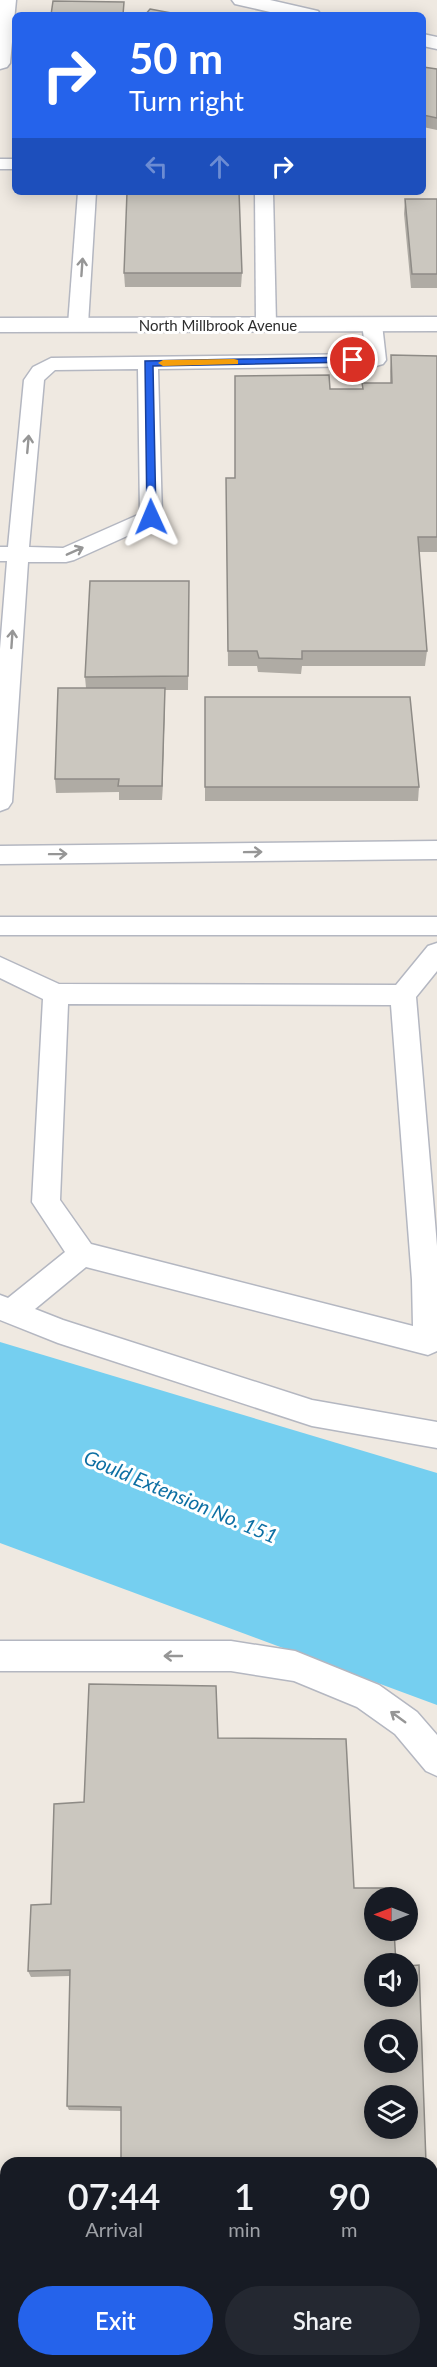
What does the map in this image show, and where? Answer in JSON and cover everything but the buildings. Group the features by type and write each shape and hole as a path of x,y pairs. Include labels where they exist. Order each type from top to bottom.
{"street":[{"path":"0,63 6,0"},
{"path":"242,0 297,12"},
{"name":"North Millbrook Avenue","path":"0,325 437,324"}],"lane":[{"path":"78,325 87,195"},
{"path":"264,195 266,324"},
{"path":"0,802 9,554 34,380 40,371 51,364 376,360 372,324"},
{"path":"9,554 66,555 151,517 148,363"},
{"path":"0,855 437,850"},
{"path":"0,926 437,926"},
{"path":"56,994 46,1202 82,1254 428,1342 426,1280 403,995 437,953"},
{"path":"0,967 56,994 403,995"},
{"path":"6,1309 82,1254"},
{"path":"6,1309 58,1332 312,1413 437,1435"},
{"path":"0,1656 231,1656 295,1666 368,1696 406,1723 437,1760"}],"water":[{"name":"Gould Extension No. 151","path":"0,1342 437,1473 437,1705 0,1543"}],"slow traffic":[{"path":"163,363 234,362"}],"route":[{"path":"151,517 148,363 353,360"}]}
